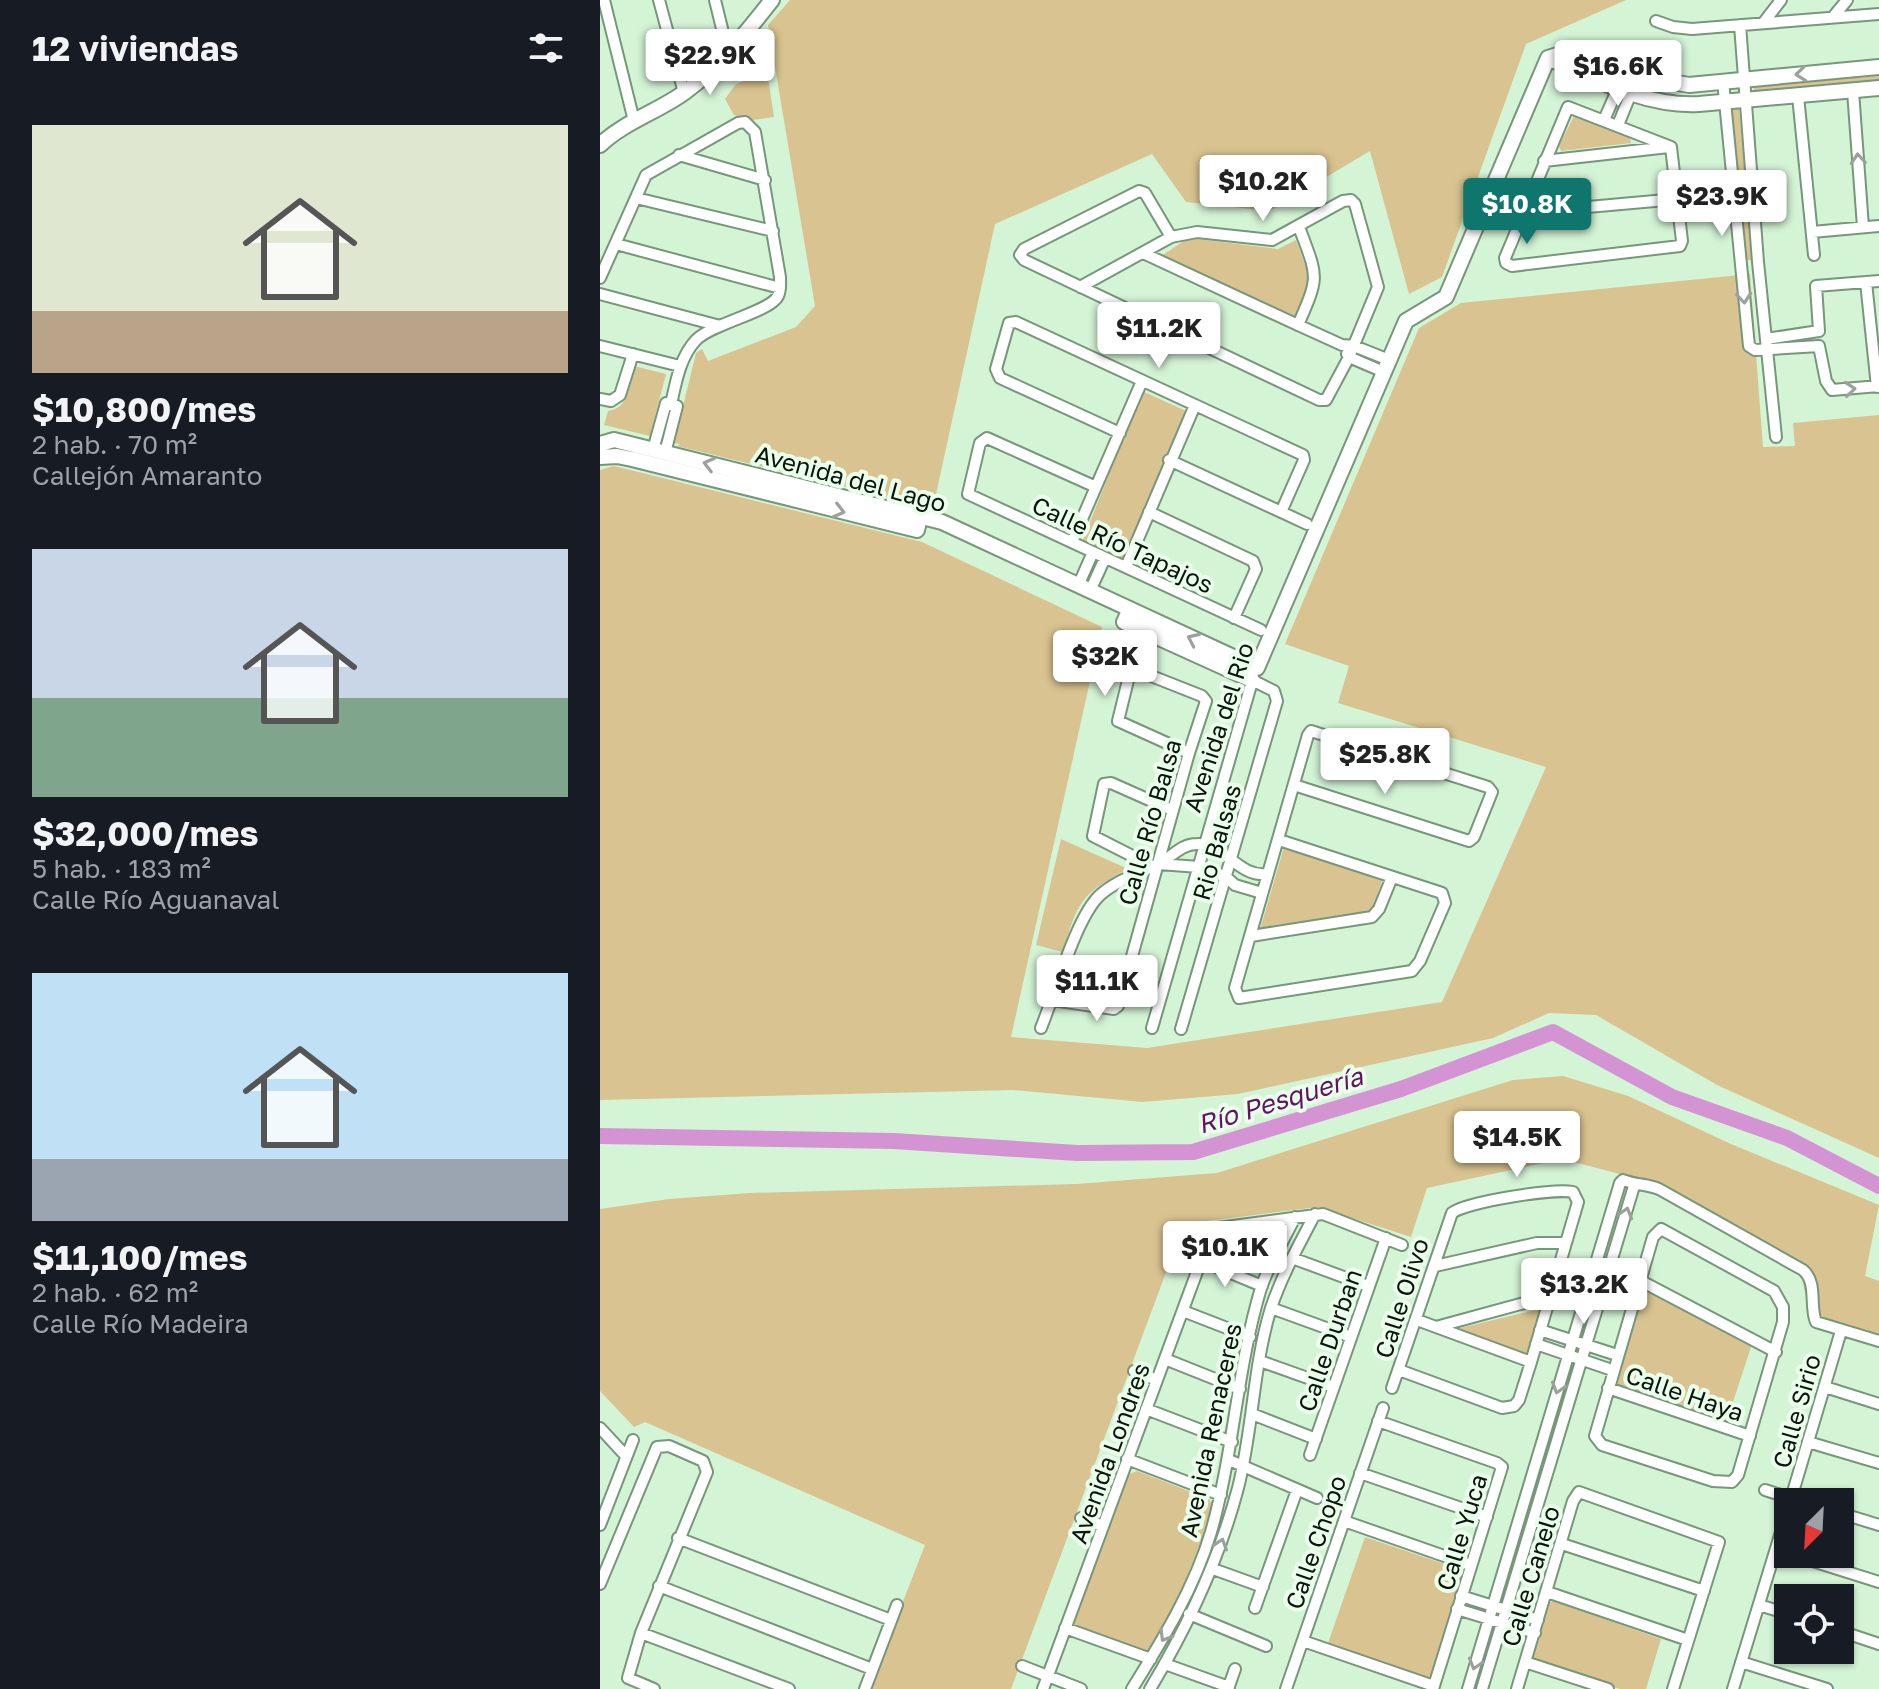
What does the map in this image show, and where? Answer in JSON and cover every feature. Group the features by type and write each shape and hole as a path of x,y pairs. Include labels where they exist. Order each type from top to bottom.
{"street":[{"path":"604,0 634,121"},
{"path":"659,0 684,93"},
{"path":"715,0 728,53"},
{"path":"1764,22 1781,0"},
{"path":"1833,17 1847,0"},
{"path":"602,140 684,93 728,53 769,1"},
{"path":"1656,21 1692,29 1879,14"},
{"path":"1740,25 1758,262 1776,437"},
{"path":"1548,58 1576,49 1632,73 1689,85 1879,67"},
{"path":"1548,58 1625,91 1671,104 1879,88"},
{"name":"Avenida del Rio","path":"1152,1028 1254,674 1406,321 1446,297 1548,58"},
{"path":"1618,125 1632,73"},
{"path":"1723,81 1749,346 1755,350 1819,331 1816,286 1879,281"},
{"path":"1604,120 1625,91"},
{"path":"1853,91 1863,227"},
{"path":"1798,96 1814,255"},
{"path":"1568,107 1671,147 1682,241 1677,248 1512,266 1506,263 1505,258 1522,213 1568,107"},
{"path":"600,278 646,175 738,123 745,122 755,132 780,288 771,304 696,340 680,366 659,451"},
{"path":"1544,161 1671,147"},
{"path":"679,155 765,180"},
{"path":"1080,287 1171,237 1197,232 1272,240 1343,201 1351,200 1355,204 1378,287 1348,345 1349,357 1329,398 1319,400 1080,287 1024,260 1020,255 1024,249 1141,191 1171,237"},
{"path":"636,198 773,231"},
{"path":"1522,213 1677,199"},
{"path":"1812,232 1879,226"},
{"path":"1298,325 1316,276 1299,227"},
{"path":"616,244 780,288"},
{"path":"1143,253 1348,345 1387,366"},
{"path":"1741,262 1758,262"},
{"path":"1767,344 1819,346 1826,381 1832,390 1878,386 1866,282"},
{"path":"600,294 720,326"},
{"path":"1120,433 1003,380 996,369 1009,323 1016,322 1305,457 1281,512"},
{"path":"600,346 680,366"},
{"path":"600,399 611,401 620,395 633,354"},
{"path":"1349,357 1387,366"},
{"path":"1072,542 1142,381"},
{"path":"1126,567 1195,405"},
{"name":"Calle Río Tapajos","path":"1096,487 993,439 982,439 968,494 1261,630"},
{"name":"Avenida del Lago","path":"600,444 614,440 659,451 796,493"},
{"name":"Avenida del Lago","path":"600,457 617,456 796,493 919,524 942,522 1084,588 1127,616 1254,674"},
{"path":"1170,461 1307,524"},
{"path":"1149,512 1250,558 1256,565 1234,618"},
{"path":"1084,588 1093,552"},
{"path":"1084,588 1105,558"},
{"name":"Calle Río Balsa","path":"1052,1000 1114,1009 1118,1004 1155,865 1206,701 1205,697 1135,667 1130,669 1118,717 1120,723 1189,753"},
{"name":"Rio Balsas","path":"1181,1029 1277,701 1274,691 1254,674"},
{"path":"1279,840 1442,893 1445,900 1420,961 1412,971 1239,998 1235,988 1262,893 1279,840 1294,785 1311,731 1492,790 1471,841 1294,785"},
{"path":"1172,810 1106,783 1093,836 1155,865 1199,867 1226,877 1235,885 1262,893"},
{"path":"1041,1028 1086,910 1109,889 1185,845 1205,845 1254,874 1268,874"},
{"path":"1251,936 1369,918 1379,909 1392,877"},
{"path":"1468,1689 1619,1184 1623,1180 1634,1186 1659,1189 1803,1270 1811,1280 1816,1322 1879,1341"},
{"path":"1482,1689 1634,1186"},
{"name":"Calle Olivo","path":"1392,1388 1435,1266 1448,1219 1457,1209 1535,1193 1573,1192 1578,1202 1566,1243"},
{"path":"1187,1232 1212,1231 1315,1214 1335,1217 1402,1245"},
{"name":"Avenida Renaceres","path":"1150,1689 1192,1616 1213,1569 1243,1467 1271,1308 1315,1214"},
{"name":"Avenida Renaceres","path":"1132,1689 1179,1611 1205,1551 1229,1460 1240,1389 1262,1286 1295,1217"},
{"path":"1665,1230 1774,1291 1783,1307 1776,1352 1738,1475 1732,1482 1725,1483 1602,1445 1595,1436 1612,1370 1641,1281 1655,1233 1665,1230"},
{"name":"Avenida Londres","path":"1043,1689 1212,1231"},
{"name":"Calle Durban","path":"1310,1455 1386,1238"},
{"path":"1399,1370 1509,1408 1519,1400 1566,1243 1537,1243 1435,1266"},
{"path":"1292,1258 1368,1286"},
{"path":"1202,1261 1262,1286"},
{"path":"1641,1281 1776,1352"},
{"path":"1436,1327 1550,1296"},
{"path":"1271,1308 1351,1337"},
{"path":"1183,1311 1250,1337"},
{"path":"1417,1320 1531,1362"},
{"path":"1540,1330 1617,1355"},
{"name":"Calle Sirio","path":"1797,1488 1841,1331"},
{"path":"1536,1344 1612,1370"},
{"path":"1165,1359 1240,1389"},
{"path":"1260,1361 1333,1387"},
{"path":"1134,1371 1157,1380"},
{"path":"1825,1387 1879,1404"},
{"name":"Calle Haya","path":"1608,1388 1750,1436"},
{"name":"Calle Chopo","path":"1286,1689 1383,1408"},
{"path":"1146,1409 1232,1442"},
{"path":"1252,1414 1316,1439"},
{"name":"Calle Yuca","path":"1378,1421 1500,1465 1501,1472 1433,1687"},
{"path":"600,1428 626,1456"},
{"path":"600,1525 603,1507 633,1440"},
{"path":"1808,1442 1879,1463"},
{"path":"600,1584 655,1450 660,1445 669,1446 703,1461 707,1472 641,1633 628,1678 634,1689"},
{"path":"1127,1459 1221,1495"},
{"path":"1229,1460 1317,1498"},
{"path":"1360,1473 1487,1517"},
{"path":"1255,1608 1297,1490"},
{"path":"1765,1490 1774,1494"},
{"name":"Calle Canelo","path":"1517,1689 1577,1492 1717,1540 1719,1547 1673,1689"},
{"path":"1854,1517 1879,1525"},
{"path":"1081,1518 1103,1526"},
{"path":"1344,1521 1470,1565"},
{"path":"678,1538 891,1620"},
{"path":"1562,1544 1704,1591"},
{"name":"Calle Sirio","path":"1733,1689 1774,1552"},
{"path":"1834,1568 1879,1582"},
{"path":"1213,1569 1263,1587"},
{"path":"659,1586 872,1669"},
{"path":"1547,1592 1688,1640"},
{"path":"1461,1596 1538,1620"},
{"path":"865,1689 897,1605"},
{"path":"1759,1605 1774,1610"},
{"path":"1457,1609 1535,1633"},
{"path":"1179,1611 1266,1646"},
{"path":"1065,1628 1151,1659"},
{"path":"641,1633 789,1689"},
{"path":"1854,1636 1879,1644"},
{"path":"1303,1641 1433,1687"},
{"path":"1525,1662 1608,1689"},
{"path":"1741,1662 1827,1689"},
{"path":"1165,1664 1229,1688 1235,1669"},
{"path":"1022,1666 1081,1689"},
{"path":"628,1678 654,1689"}],"shaded area":[{"path":"790,0 1626,0 1526,44 1442,277 1409,294 1370,151 1269,211 1186,202 1152,154 995,224 933,508 674,443 696,353 702,349 708,361 796,327 815,306 768,25"},
{"path":"767,71 774,117 753,120 734,115 725,99 736,84"},
{"path":"1879,76 1879,84 1753,98 1754,86"},
{"path":"1739,109 1753,260 1743,260 1729,110"},
{"path":"1574,116 1630,138 1631,143 1561,151 1559,146"},
{"path":"1188,238 1278,249 1296,240 1311,281 1295,320 1160,257"},
{"path":"1750,274 1763,447 1795,446 1793,423 1879,415 1879,1158 1717,1085 1596,1015 1549,1013 1493,1038 1238,1094 1143,1102 1012,1090 600,1100 600,470 614,466 922,542 1102,627 1011,1037 1147,1048 1442,1002 1546,767 1338,703 1349,666 1285,644 1419,328 1461,303"},
{"path":"634,366 666,374 650,436 604,425 608,411 620,406 624,400"},
{"path":"1142,391 1186,411 1125,561 1082,542"},
{"path":"1061,839 1128,869 1100,885 1083,901 1072,922 1063,952 1036,945"},
{"path":"1284,847 1382,881 1371,912 1259,933"},
{"path":"1563,1076 1628,1096 1731,1144 1879,1205 1865,1276 1879,1281 1879,1336 1810,1316 1801,1274 1639,1179 1562,1159 1427,1188 1411,1237 1318,1207 1184,1224 1011,1689 869,1689 925,1545 645,1422 634,1427 600,1391 600,1209 669,1199 750,1193 1077,1184 1217,1173 1513,1080"},
{"path":"1644,1288 1751,1347 1726,1423 1616,1386"},
{"path":"1540,1309 1526,1356 1456,1329"},
{"path":"1137,1471 1209,1499 1213,1507 1169,1616 1151,1651 1143,1652 1075,1628 1072,1621 1127,1475"},
{"path":"1365,1537 1459,1569 1462,1574 1430,1678 1425,1680 1327,1646"},
{"path":"1553,1601 1661,1639 1646,1689 1620,1689 1535,1662 1532,1656 1546,1605"}],"waterway":[{"name":"Río Pesquería","path":"600,1136 894,1141 1077,1153 1193,1152 1401,1089 1553,1032 1672,1097 1787,1138 1879,1186"}]}
